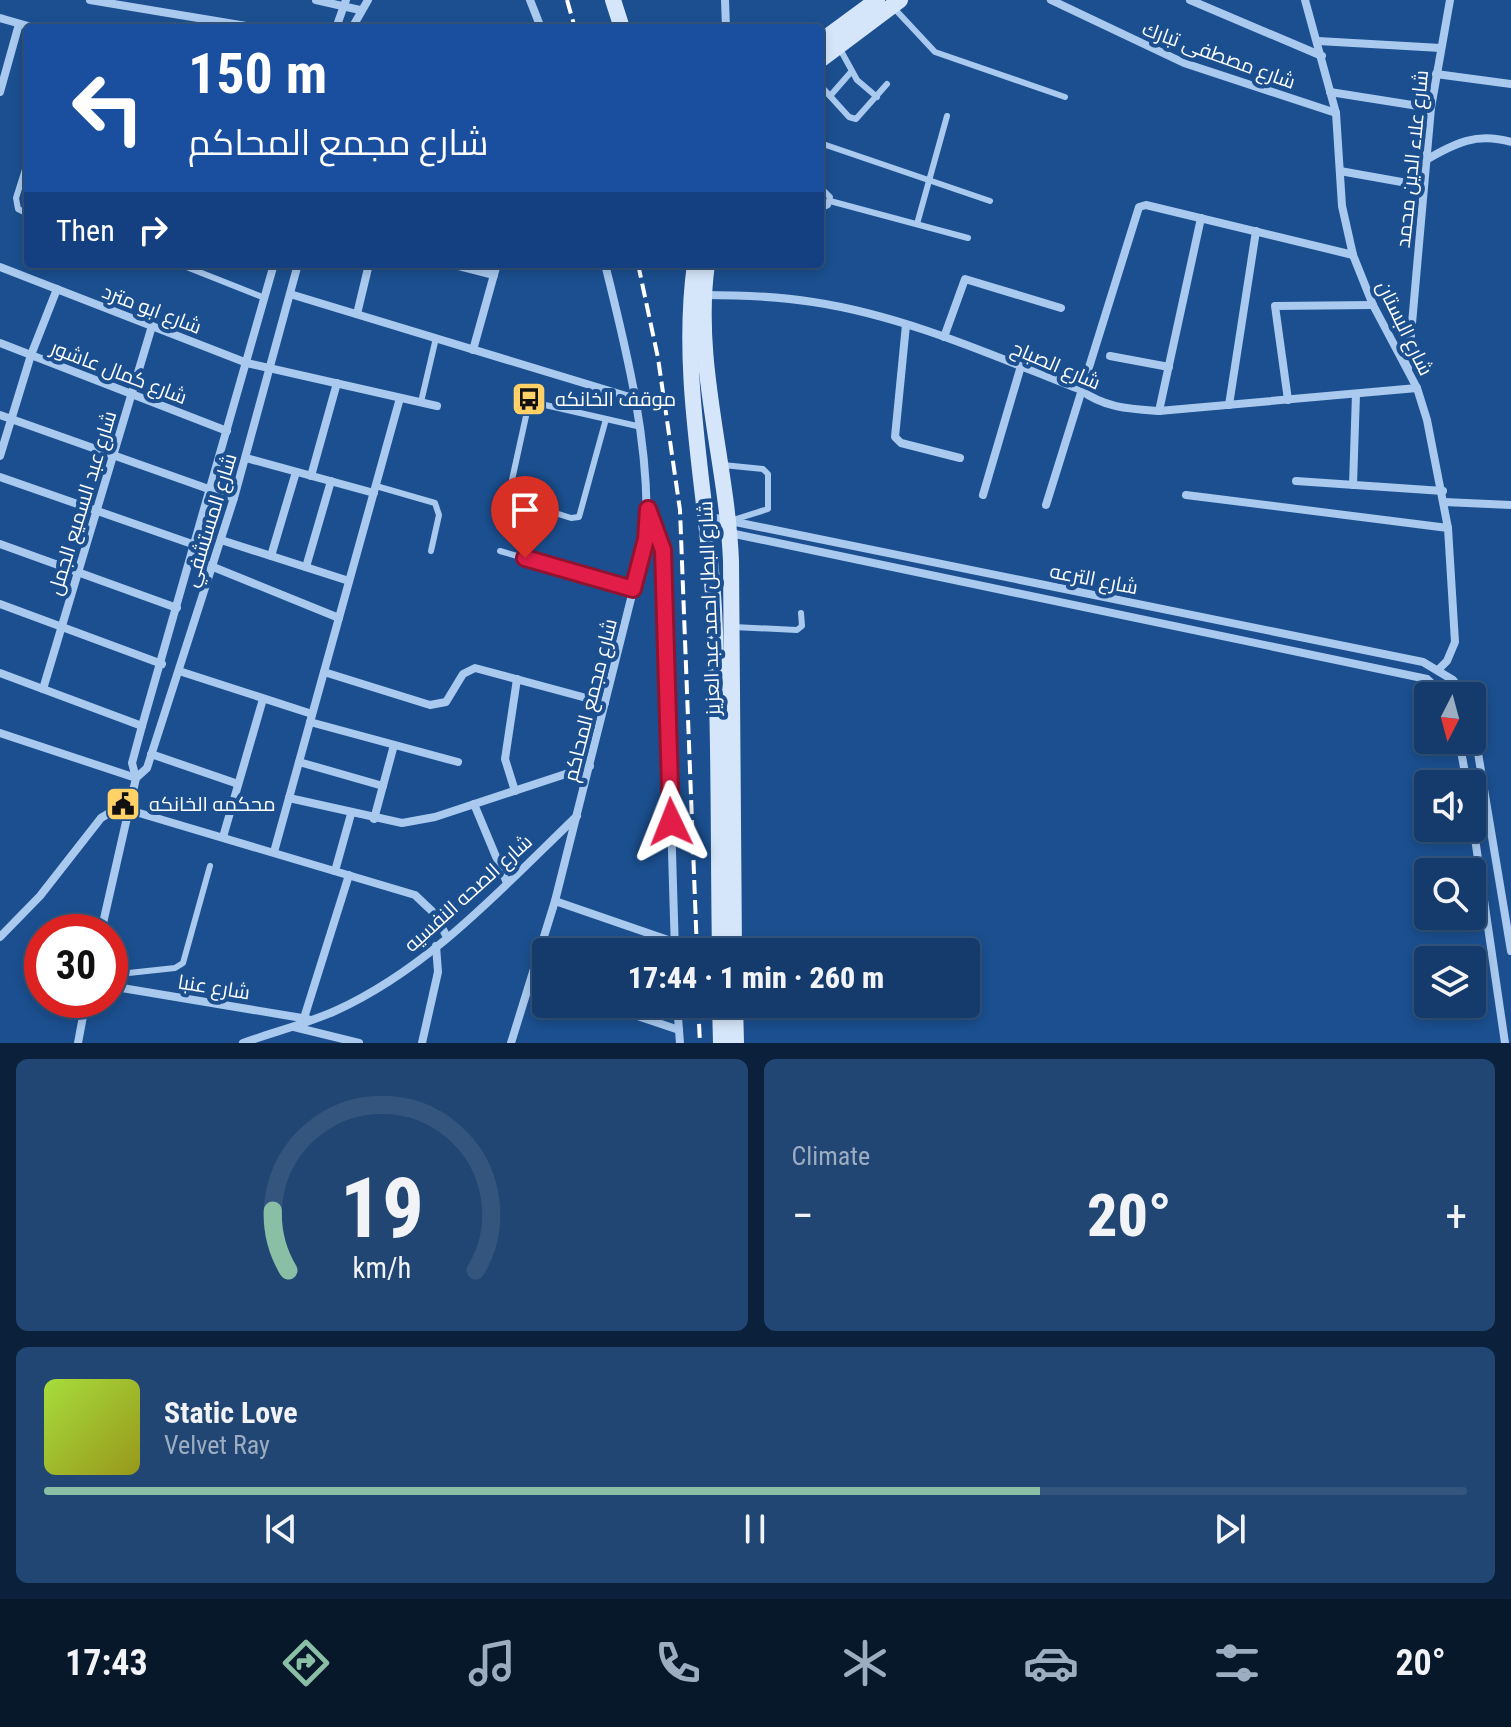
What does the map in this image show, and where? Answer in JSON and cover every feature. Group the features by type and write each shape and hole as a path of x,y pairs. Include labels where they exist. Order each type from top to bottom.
{"main road":[{"path":"613,0 621,24"},
{"path":"824,40 890,2"},
{"path":"824,57 890,2"},
{"name":"شارع البطل احمد عبد العزيز","path":"695,268 690,365 714,609 720,938"},
{"name":"شارع البطل احمد عبد العزيز","path":"706,268 696,294 730,527 734,938"},
{"path":"720,1018 721,1043"},
{"path":"735,1018 736,1043"}],"street":[{"path":"90,0 234,24"},
{"path":"316,0 344,3 360,10"},
{"path":"354,24 368,0"},
{"path":"530,0 539,24"},
{"path":"725,0 726,24"},
{"name":"شارع مصطفى تبارك","path":"1051,0 1184,63 1336,113"},
{"path":"1068,10 1073,0"},
{"path":"1190,0 1322,56"},
{"name":"شارع البستان","path":"1305,0 1336,113 1342,206 1353,255 1373,305 1417,388 1443,491 1455,642 1447,661 1439,669"},
{"name":"شارع علاء الدين محمد","path":"1408,370 1431,108 1450,0"},
{"path":"337,24 344,3"},
{"path":"0,18 24,25"},
{"path":"0,92 3,72 19,24"},
{"path":"1318,41 1441,48"},
{"path":"1436,74 1511,84"},
{"path":"1330,92 1431,108"},
{"path":"1426,160 1473,137 1493,137 1511,142"},
{"path":"1340,171 1424,186"},
{"path":"1046,505 1139,207 1146,205 1353,255"},
{"path":"1159,411 1201,218"},
{"path":"1229,405 1256,231"},
{"name":"شارع ابو مترد","path":"0,267 247,363 437,406"},
{"name":"شارع المستشفي","path":"105,914 136,778 132,763 273,268"},
{"name":"شارع المستشفي","path":"136,778 147,768 213,567 297,268"},
{"path":"357,314 368,268"},
{"path":"467,268 494,275"},
{"path":"473,350 496,268"},
{"name":"شارع مجمع المحاكم","path":"544,938 578,816 646,539 648,509 626,350 606,268"},
{"path":"944,337 965,279 1061,308"},
{"path":"0,456 31,355 57,289"},
{"path":"290,294 633,398"},
{"name":"شارع الصباح","path":"696,294 760,295 816,302 906,325 1021,366 1112,406 1159,411 1417,388"},
{"path":"1288,400 1275,306 1373,305"},
{"path":"906,325 895,437 901,443 960,458"},
{"name":"شارع عبد السميع الجمل","path":"43,689 152,326"},
{"name":"شارع كمال عاشور","path":"0,343 227,431"},
{"path":"1110,356 1169,367"},
{"path":"983,495 1021,366"},
{"path":"311,476 337,383"},
{"path":"1353,485 1356,394"},
{"path":"274,852 400,398"},
{"path":"0,415 234,498"},
{"path":"246,458 375,490"},
{"path":"271,556 296,472"},
{"path":"0,477 195,545"},
{"path":"306,567 331,481"},
{"path":"1296,481 1443,491"},
{"path":"1186,495 1448,528"},
{"path":"1444,502 1511,505"},
{"path":"648,509 663,550 674,938"},
{"name":"شارع الترعه","path":"705,516 730,527 1430,682"},
{"name":"شارع الترعه","path":"730,527 1423,662 1439,669 1452,682"},
{"path":"221,540 349,581"},
{"path":"0,544 177,608"},
{"path":"191,558 339,618"},
{"path":"0,604 162,664"},
{"path":"324,672 435,706 446,702 463,674 471,669 605,703"},
{"path":"179,671 311,718 458,762"},
{"path":"0,673 142,726"},
{"path":"515,791 505,759 517,679"},
{"path":"223,837 263,699"},
{"path":"0,733 136,778"},
{"path":"374,819 394,745"},
{"path":"151,754 238,784"},
{"path":"1478,754 1511,951"},
{"path":"299,762 383,786"},
{"path":"289,798 374,819 419,821 590,766"},
{"path":"474,804 507,883"},
{"path":"0,937 47,887 107,812 119,807 415,895 434,913 447,937"},
{"path":"335,871 351,814"},
{"name":"شارع الصحه النفسيه","path":"243,1043 376,989 447,937 578,816"},
{"path":"1476,842 1505,1043"},
{"path":"308,1019 349,875"},
{"path":"555,901 651,938"},
{"path":"422,1043 440,962 436,946"},
{"name":"شارع مجمع المحاكم","path":"511,1043 532,981"},
{"name":"شارع عنبا","path":"128,989 308,1019"},
{"path":"78,1043 83,1018"},
{"path":"643,1018 679,1030"},
{"path":"678,1018 680,1043"},
{"path":"291,1026 359,1043"}],"lane":[{"path":"890,2 935,52 1065,97"},
{"path":"838,46 851,72 877,97"},
{"path":"830,96 851,72"},
{"path":"824,89 849,117 856,119 887,84"},
{"path":"917,224 947,116"},
{"path":"824,144 990,201"},
{"path":"24,176 16,202 18,209 24,212"},
{"path":"824,189 829,192 830,201"},
{"path":"830,201 968,238"},
{"path":"824,206 830,201"},
{"path":"189,268 265,298"},
{"path":"421,402 436,338"},
{"path":"606,419 579,517 571,518 508,498 530,403 606,419 637,426"},
{"path":"721,465 763,469 768,474 768,509 730,527"},
{"path":"375,490 435,503 439,515 431,551"},
{"path":"500,551 633,589"},
{"path":"733,627 797,630 802,626 801,613"},
{"path":"128,973 175,968 183,963 210,866"}],"railway":[{"path":"567,0 574,24"},
{"path":"639,268 658,358 680,510 696,938"},
{"path":"699,1018 700,1043"}],"place":[{"name":"موقف الخانكه","path":"529,399"},
{"name":"محكمه الخانكه","path":"123,804"}],"route":[{"path":"525,558 633,589 646,539 648,509 663,550 671,822"}]}
